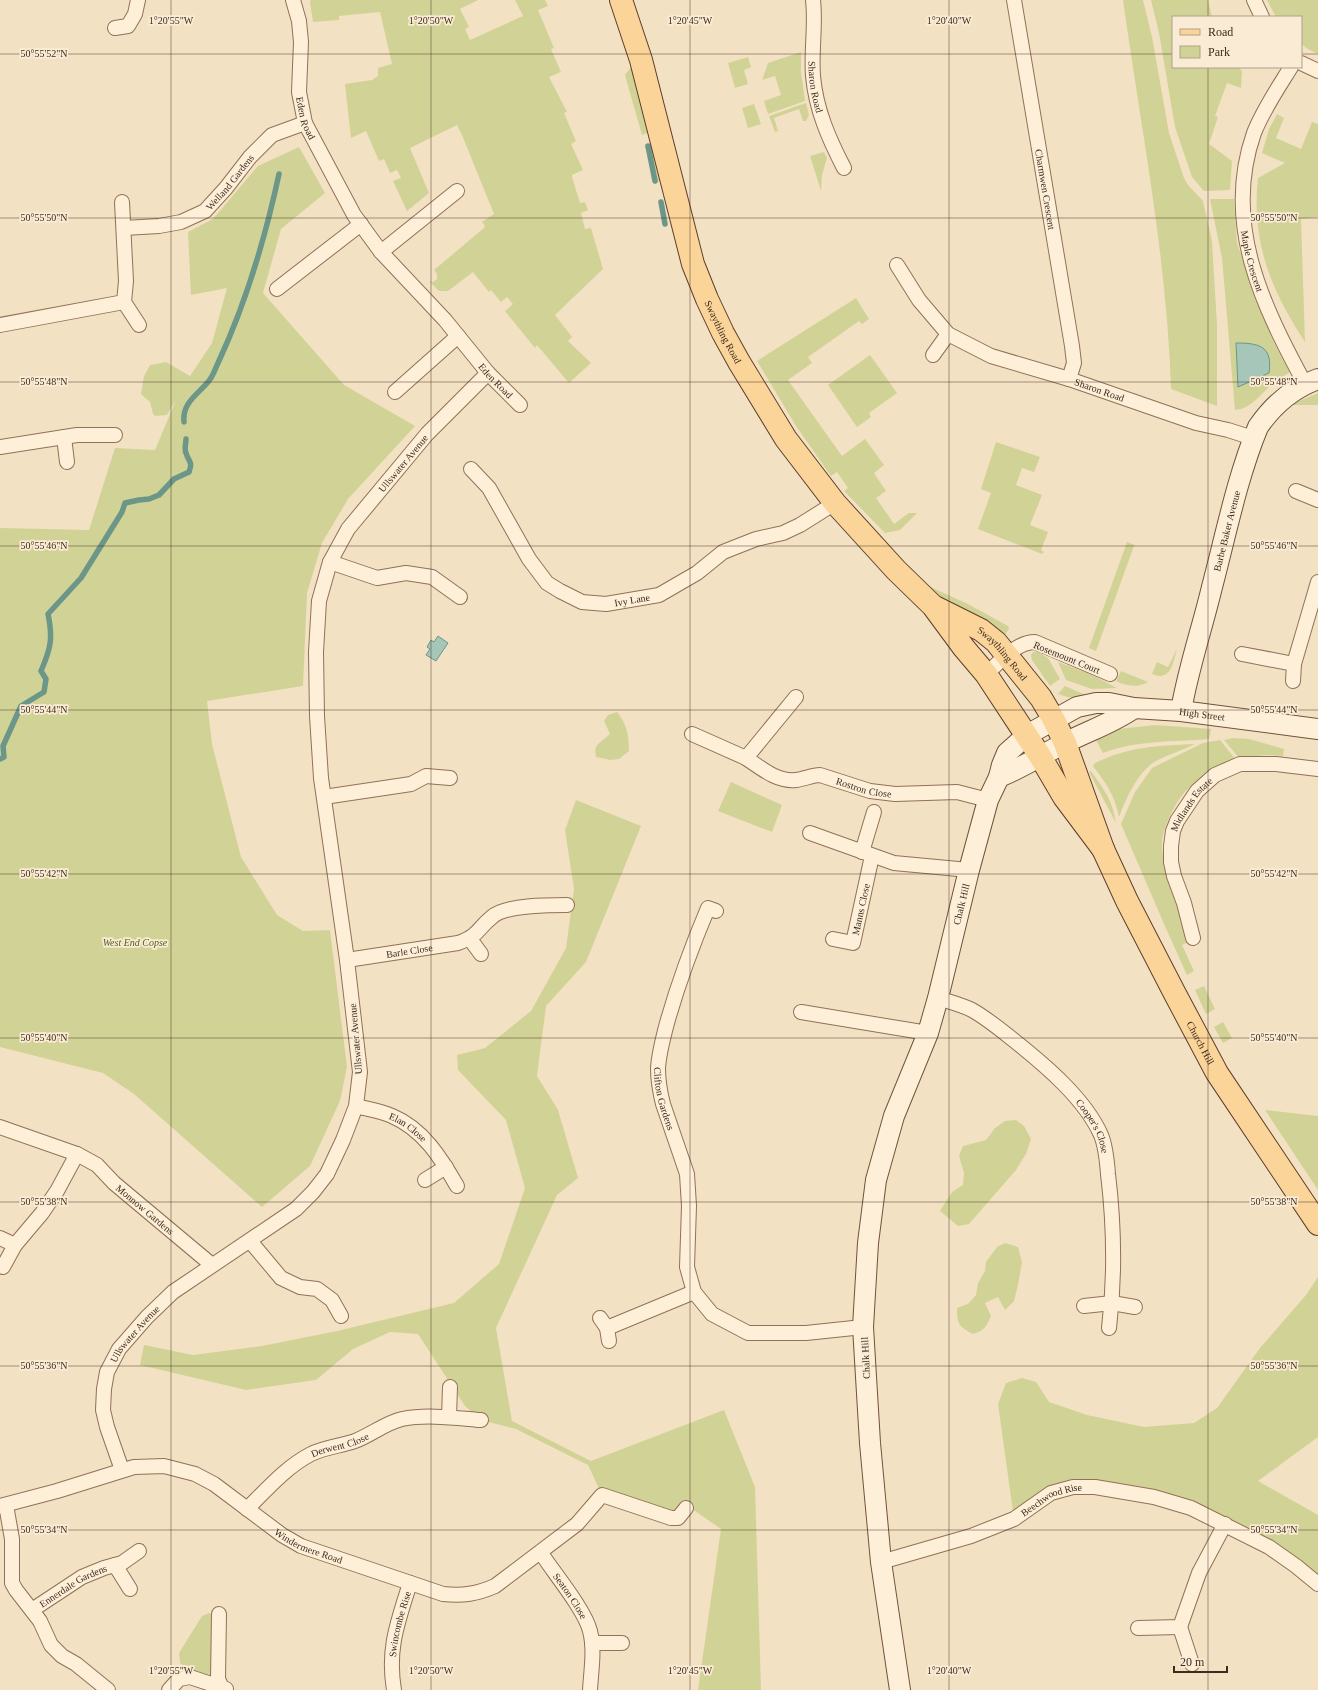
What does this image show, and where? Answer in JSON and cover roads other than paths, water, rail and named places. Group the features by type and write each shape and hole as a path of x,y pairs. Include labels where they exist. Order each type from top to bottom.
{"main road":[{"name":"Swaythling Road","path":"621,0 641,60 693,264 723,333 786,439 835,504 896,570 933,606 964,648 986,674 1040,756"},
{"name":"Swaythling Road","path":"933,606 980,630 996,642 1008,655 1041,698 1065,743"},
{"name":"Church Hill","path":"1065,743 1104,849 1127,901 1217,1073 1318,1224"},
{"name":"Church Hill","path":"1040,756 1064,798 1104,849"}],"street":[{"path":"114,28 128,26 135,14 138,0"},
{"name":"Eden Road","path":"293,0 299,20 302,42 299,92 305,123 350,208 382,252 422,294 488,373 520,406"},
{"name":"Sharon Road","path":"813,0 815,19 813,76 818,104 823,125 844,168"},
{"name":"Charmwen Crescent","path":"1014,0 1072,346 1074,363 1069,379"},
{"path":"1254,0 1262,16"},
{"path":"1302,63 1318,71"},
{"name":"Maple Crescent","path":"1290,68 1276,91 1255,132 1246,166 1243,195 1243,222 1250,258 1258,282 1278,329 1312,382"},
{"name":"Welland Gardens","path":"124,228 160,226 181,222 205,211 226,188 250,157 272,135 305,123"},
{"path":"382,252 457,191"},
{"path":"122,202 126,281 124,302 139,326"},
{"path":"277,289 361,224"},
{"name":"Sharon Road","path":"897,265 919,300 948,334 991,356 1069,379 1196,423 1228,430 1253,438"},
{"path":"0,325 124,302"},
{"path":"933,355 948,334"},
{"path":"395,392 458,336"},
{"name":"Ullswater Avenue","path":"122,1470 107,1427 103,1410 104,1389 107,1372 119,1350 147,1317 173,1292 296,1209 313,1192 327,1174 343,1140 356,1106 360,1072 347,960 324,797 317,716 316,652 319,601 330,562 348,529 417,445 488,373"},
{"name":"Barbe Baker Avenue","path":"1181,711 1185,686 1253,438 1258,427 1273,407 1292,392 1312,382"},
{"path":"0,447 64,437 114,435"},
{"path":"64,437 67,462"},
{"name":"Ivy Lane","path":"471,469 489,488 529,559 547,583 582,602 606,604 659,595 697,573 722,552 756,539 783,533 800,525 835,504"},
{"path":"1296,491 1318,500"},
{"path":"330,562 377,578 406,572 436,578 460,597"},
{"path":"1293,681 1294,664 1318,582"},
{"name":"Rosemount Court","path":"986,674 1018,647 1027,642 1035,642 1110,674"},
{"path":"1242,654 1294,664"},
{"path":"746,758 796,696"},
{"name":"High Street","path":"1027,735 1077,707 1096,703 1109,703 1134,708 1181,711 1318,729"},
{"path":"999,777 1016,770 1040,756 1098,727 1117,720 1134,708"},
{"name":"Rostron Close","path":"692,734 746,758 763,770 783,779 796,780 813,775 820,775 870,791 895,794 957,792 988,800"},
{"name":"Chalk Hill","path":"900,1690 882,1562 870,1443 863,1327 868,1243 876,1180 894,1116 928,1033 988,800 999,777 1007,753 1027,735"},
{"name":"Midlands Estate","path":"1193,938 1184,902 1174,876 1171,862 1171,851 1173,830 1177,821 1197,791 1215,775 1240,764 1276,764 1318,769"},
{"path":"324,797 411,784 426,776 450,778"},
{"path":"867,854 874,812"},
{"path":"810,833 894,863 969,870"},
{"name":"Manns Close","path":"833,939 853,943 867,854"},
{"name":"Barle Close","path":"347,960 458,943 470,939 478,933 492,916 511,909 546,905 567,905"},
{"name":"Clifton Gardens","path":"708,908 690,950 671,1008 658,1068 662,1098 686,1174 689,1206 686,1267 694,1292 712,1314 748,1333 806,1333 863,1327"},
{"path":"470,939 481,954"},
{"name":"Cooper's Close","path":"938,998 957,1004 982,1016 1037,1059 1071,1092 1092,1119 1102,1136 1110,1188 1112,1302 1109,1328"},
{"path":"801,1012 928,1033"},
{"name":"Elan Close","path":"356,1106 391,1115 410,1126 427,1140 457,1186"},
{"name":"Monnow Gardens","path":"0,1127 77,1154 97,1165 114,1183 212,1265"},
{"path":"3,1267 15,1245 42,1213 57,1191 77,1154"},
{"path":"425,1180 446,1167"},
{"path":"0,1238 15,1245"},
{"path":"250,1240 281,1278 300,1288 317,1289 332,1300 341,1316"},
{"path":"605,1329 694,1292"},
{"path":"1084,1306 1112,1302 1135,1307"},
{"path":"449,1417 450,1387"},
{"name":"Derwent Close","path":"247,1510 277,1478 313,1453 357,1440 383,1426 402,1419 449,1417 481,1420"},
{"name":"Windermere Road","path":"3,1505 57,1491 122,1470 149,1465 179,1469 195,1474 214,1484 282,1535 301,1546 443,1594 468,1595 481,1592 495,1586 541,1553 577,1524 602,1495 671,1518 678,1518 686,1508"},
{"name":"Beechwood Rise","path":"882,1562 971,1536 1014,1519 1051,1493 1073,1487 1095,1487 1154,1497 1191,1508 1269,1547 1318,1584"},
{"name":"Ennerdale Gardens","path":"3,1505 12,1539 12,1583 40,1621 50,1645 62,1656 76,1664 100,1688"},
{"path":"1192,1664 1180,1627 1199,1573 1225,1524"},
{"name":"Ennerdale Gardens","path":"32,1610 82,1577 122,1563 139,1551"},
{"name":"Seaton Close","path":"541,1553 585,1617 592,1643 590,1690"},
{"name":"Ennerdale Gardens","path":"115,1565 130,1589"},
{"name":"Swincombe Rise","path":"394,1690 391,1664 392,1648 410,1583"},
{"path":"219,1614 218,1679 226,1689"},
{"path":"1138,1628 1180,1627"},
{"path":"592,1643 622,1643"},
{"path":"169,1690 179,1679 190,1677 226,1689"}],"waterway":[{"path":"648,146 655,181"},
{"path":"184,422 185,410 188,404 211,378 246,294 268,223 279,174"},
{"path":"661,202 665,224"},
{"path":"0,759 4,757 3,746 21,706 44,692 46,679 41,671 47,656 51,637 48,614 81,578 122,512 125,503 149,499 159,495 174,479 189,472 191,464 185,451 186,439"}],"park label":[{"name":"West End Copse","path":"135,942"}]}
